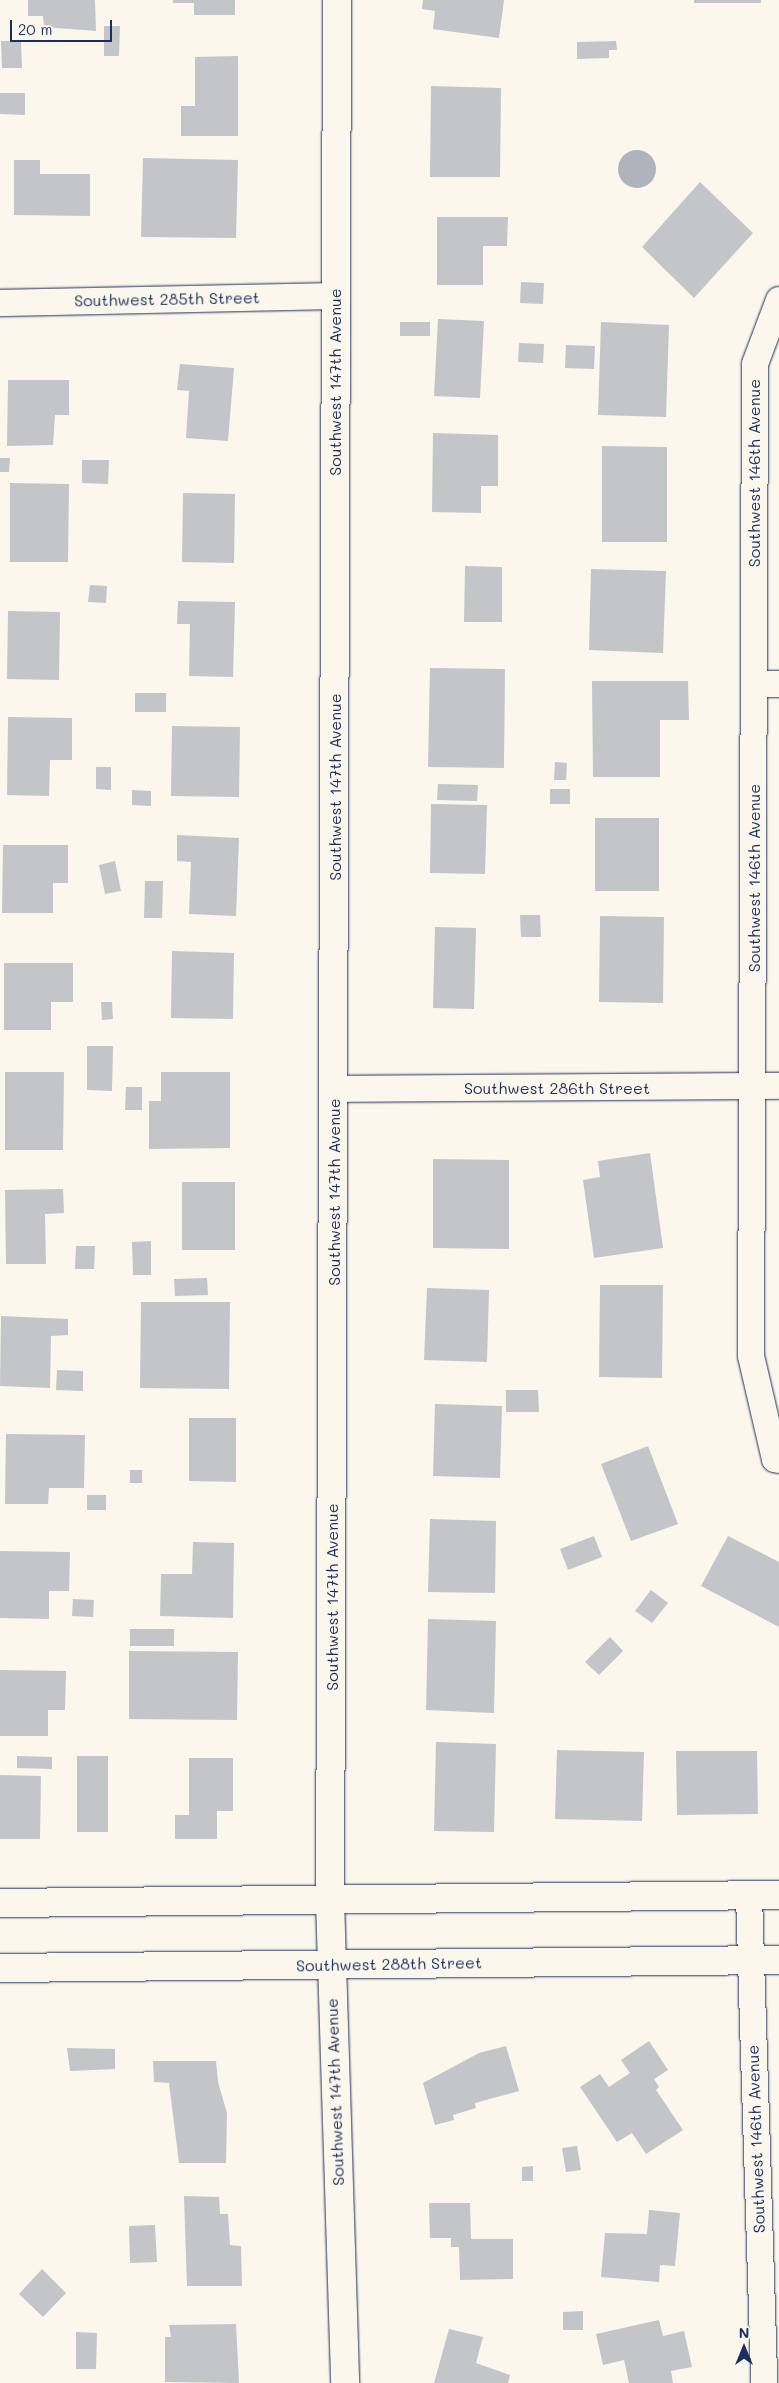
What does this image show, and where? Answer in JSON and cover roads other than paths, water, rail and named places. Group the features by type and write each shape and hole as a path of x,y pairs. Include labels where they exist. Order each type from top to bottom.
{"street":[{"name":"Southwest 147th Avenue","path":"337,0 335,1089 330,1965 345,2383"},
{"name":"Southwest 285th Street","path":"0,303 335,296"},
{"name":"Southwest 146th Avenue","path":"777,1459 750,1356 766,1086 767,684 755,364 779,300"},
{"name":"Southwest 286th Street","path":"335,1089 766,1086"},
{"path":"0,1904 779,1895"},
{"name":"Southwest 146th Avenue","path":"749,1896 764,2383"},
{"name":"Southwest 288th Street","path":"0,1968 779,1960"}]}
